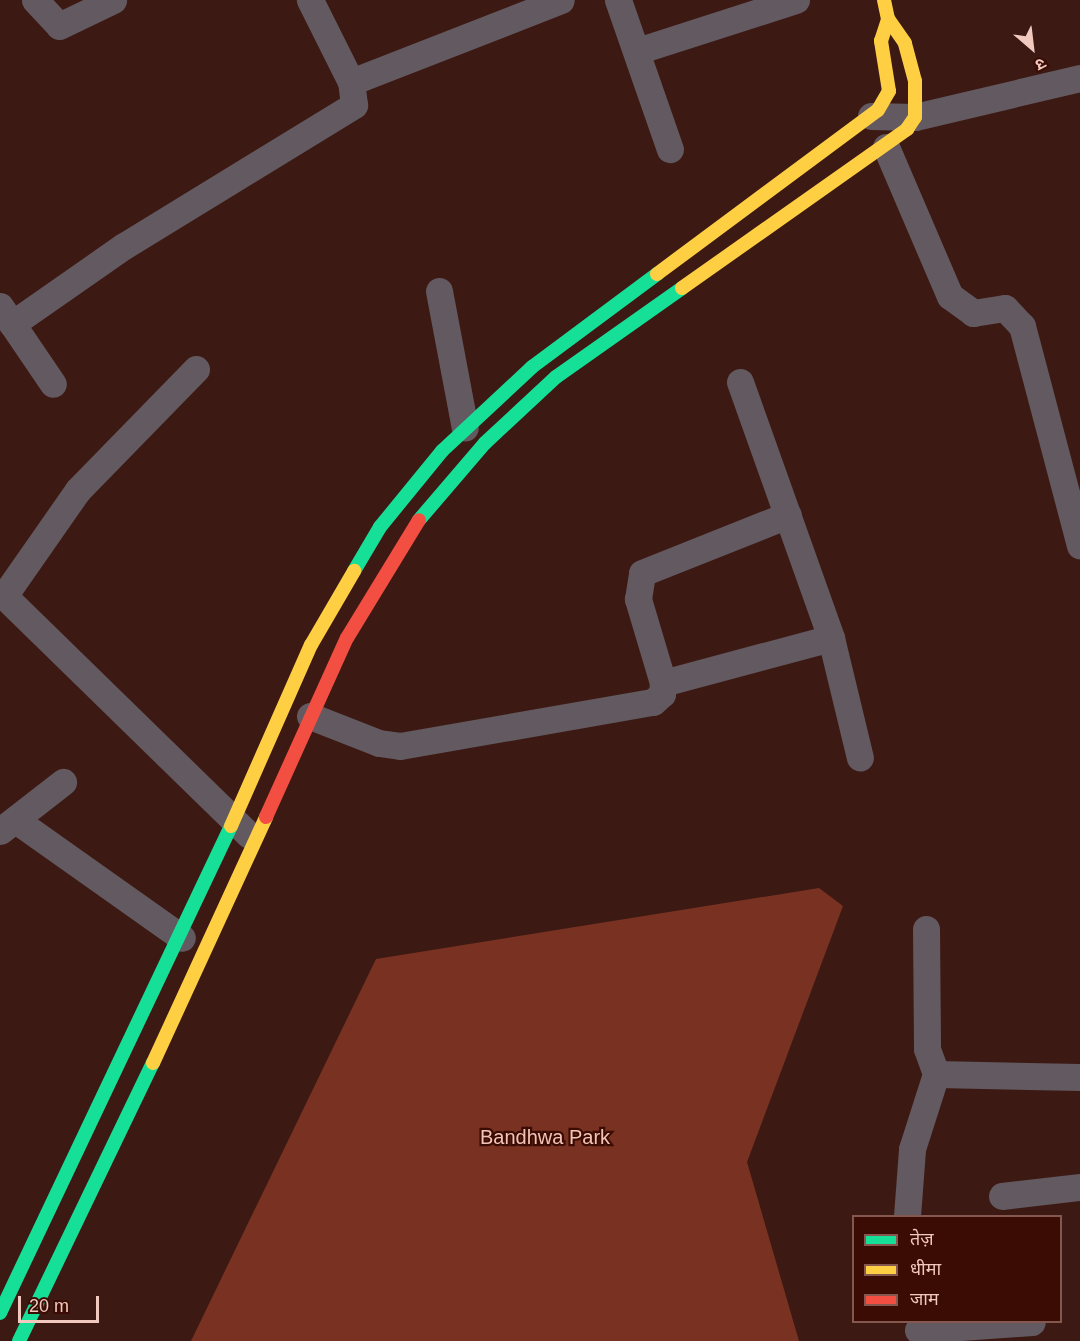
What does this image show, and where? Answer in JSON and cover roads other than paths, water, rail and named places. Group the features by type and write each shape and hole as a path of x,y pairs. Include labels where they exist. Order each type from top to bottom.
{"street":[{"path":"35,0 59,26 113,0"},
{"path":"351,82 561,0"},
{"path":"618,0 670,149"},
{"path":"637,51 796,0"},
{"path":"19,1341 256,840 347,638 407,534 516,412 631,320 886,147 915,117 909,58 888,19 884,0"},
{"path":"53,384 6,315 342,116 354,105 351,82 312,1"},
{"path":"0,1313 182,938 311,645 360,556 399,502 465,428 580,328 872,116 889,91 881,41 888,19"},
{"path":"872,116 915,117 1080,78"},
{"path":"886,147 950,296 973,313 1005,308 1022,326 1080,545"},
{"path":"439,291 465,428"},
{"path":"196,369 78,490 4,602 232,822 256,840"},
{"path":"740,382 831,639 860,758"},
{"path":"310,716 379,743 399,746 636,708 662,694 663,683 638,599 642,573 788,515"},
{"path":"663,683 831,639"},
{"path":"63,782 8,826 182,938"},
{"path":"907,1215 912,1149 936,1074 927,1049 926,929"},
{"path":"936,1074 1080,1077"},
{"path":"1002,1196 1080,1187"},
{"path":"918,1331 1019,1323"}],"park label":[{"name":"Bandhwa Park","path":"545,1137"}]}
